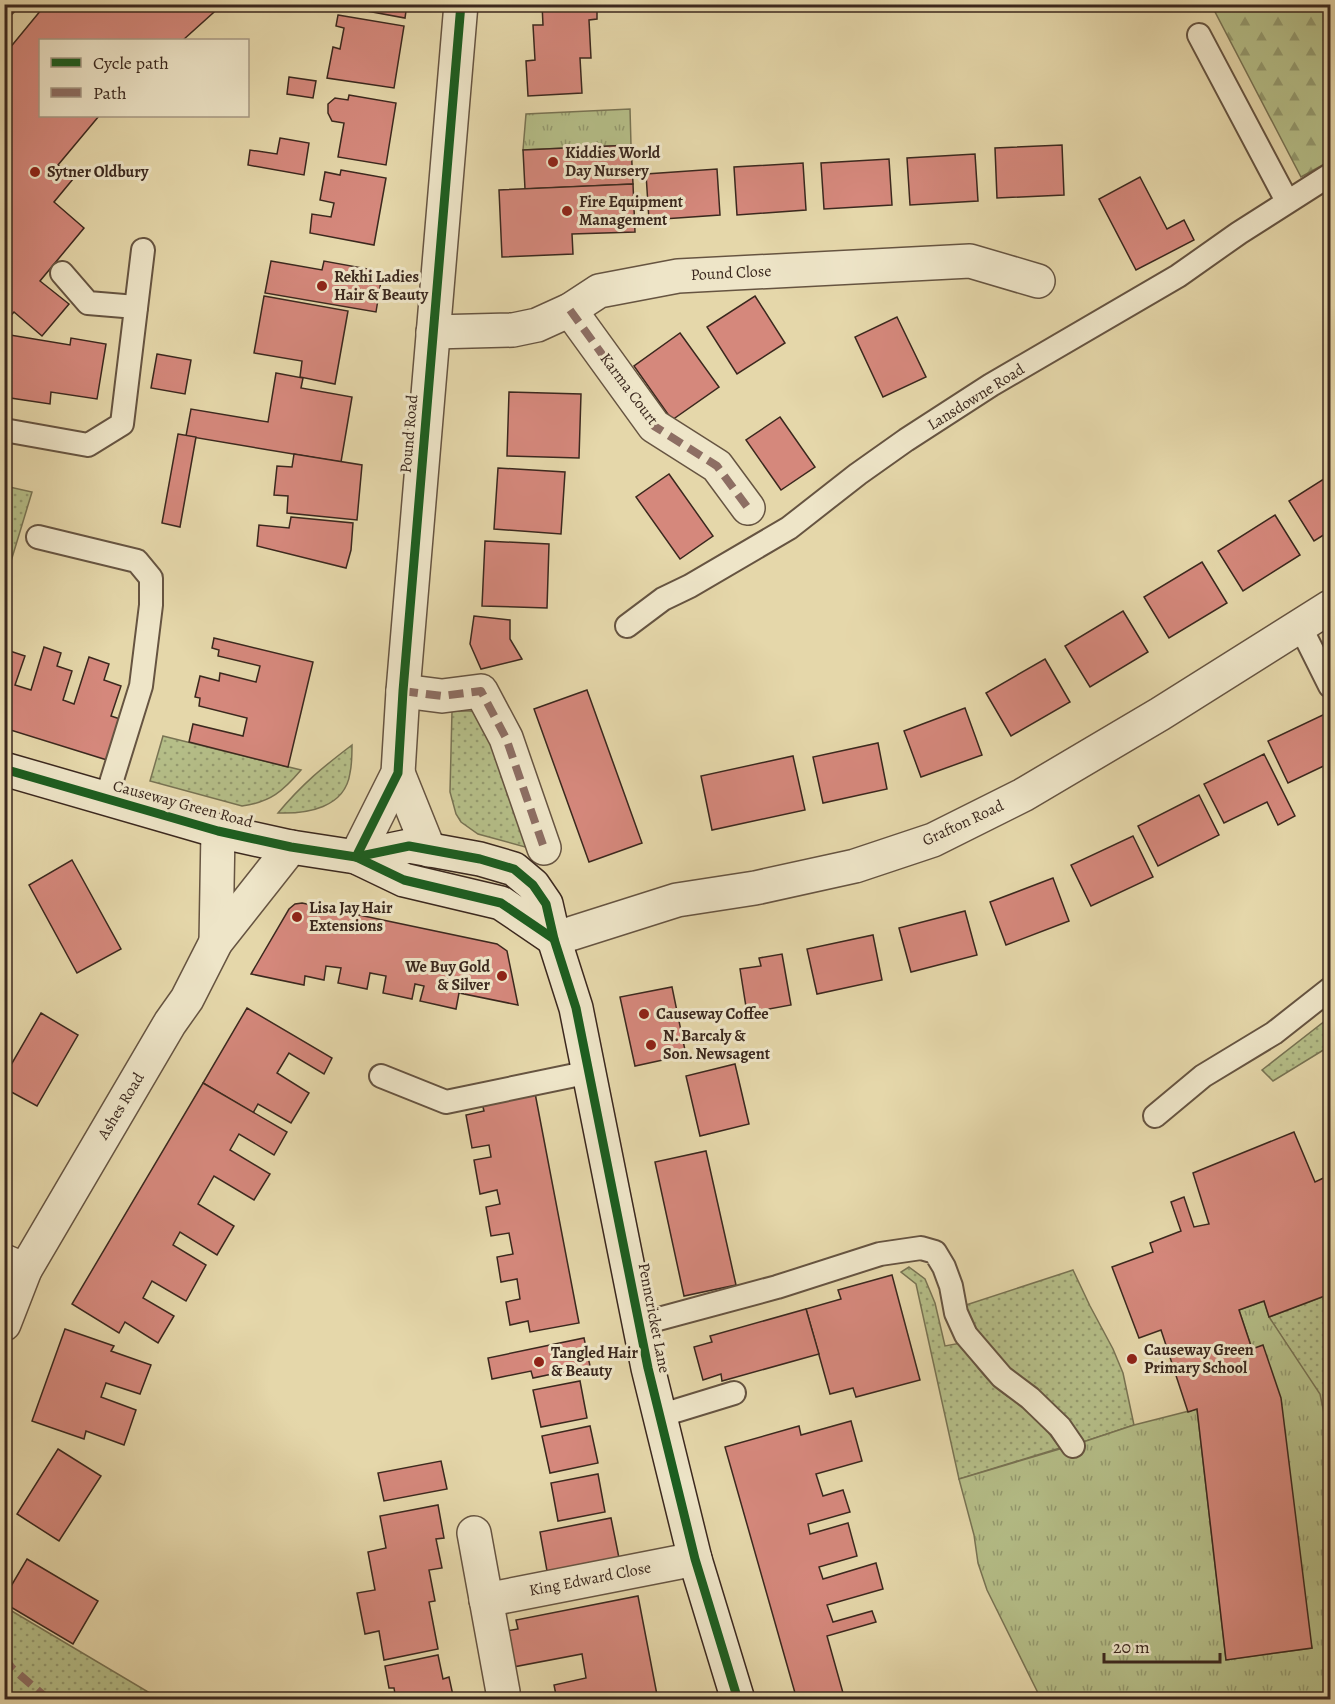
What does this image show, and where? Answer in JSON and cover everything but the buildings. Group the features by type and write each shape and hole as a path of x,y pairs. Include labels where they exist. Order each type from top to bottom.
{"street":[{"name":"Pound Road","path":"356,857 398,773 461,4"},
{"name":"Pound Close","path":"433,332 513,330 537,325 570,310 599,291 678,276 970,261 1038,281"},
{"name":"Karma Court","path":"570,310 654,426 717,466 748,508"},
{"name":"Grafton Road","path":"554,939 677,900 755,888 855,866 933,840 1023,795 1160,714 1330,607"},
{"path":"403,691 442,696 481,691 506,738 544,848"},
{"name":"Causeway Green Road","path":"4,769 218,831 291,847 356,857 480,859 514,869 533,885 546,904 554,939"},
{"name":"Pound Road","path":"398,773 412,807 406,857"},
{"name":"Ashes Road","path":"216,942 218,831"},
{"name":"Ashes Road","path":"4,1324 15,1265 187,999 216,942 291,847"},
{"name":"Causeway Green Road","path":"406,857 404,880 501,903 554,939"},
{"name":"Penncricket Lane","path":"554,939 576,1008 659,1416 695,1559 738,1700"},
{"path":"474,1533 503,1692"},
{"name":"King Edward Close","path":"486,1600 695,1559"}],"lane":[{"path":"1199,35 1287,201"},
{"name":"Lansdowne Road","path":"627,627 663,599 690,586 789,528 858,474 982,392 1178,276 1287,201 1330,175"},
{"path":"4,430 88,445 122,424 143,250"},
{"path":"62,273 88,303 136,307"},
{"path":"38,537 137,561 151,578 151,605 141,686 106,799"},
{"path":"1300,626 1330,686"},
{"path":"1155,1116 1203,1076 1274,1033 1330,989"},
{"path":"381,1076 446,1102 590,1072"},
{"path":"640,1324 777,1287 880,1254 921,1248 935,1252 944,1267 951,1286 956,1313 966,1335 1002,1377 1030,1398 1060,1427 1073,1446"},
{"path":"659,1416 734,1393"}],"green space":[{"path":"1221,4 1330,5 1330,161 1301,177 1213,8"},
{"path":"630,109 631,145 523,150 526,114"},
{"path":"4,486 32,492 5,581"},
{"path":"452,711 476,711 497,729 536,850 478,834 461,822 456,814 450,792"},
{"path":"163,736 301,770 276,794 261,802 242,806 150,781"},
{"path":"352,745 350,773 347,785 341,794 323,807 301,812 278,813 313,776"},
{"path":"1330,1017 1330,1046 1273,1081 1262,1070"},
{"path":"909,1267 925,1279 935,1303 945,1346 961,1343 987,1379 1007,1396 1020,1402 1060,1448 959,1479 916,1284 901,1272"},
{"path":"1073,1270 1123,1373 1134,1425 1080,1443 1003,1369 976,1332 966,1305"},
{"path":"1330,1294 1330,1442 1319,1394 1269,1317"},
{"path":"1264,1301 1269,1317 1320,1394 1330,1442 1330,1699 1041,1699 987,1590 978,1563 974,1535 959,1479 1134,1425 1197,1409 1226,1660 1312,1648 1252,1349 1239,1310"},
{"path":"5,1607 160,1699 5,1699"}],"marked path":[{"path":"570,310 654,426 717,466 748,508"},
{"path":"403,691 442,696 481,691 506,738 544,848"},
{"path":"4,1658 12,1668 49,1700"}],"cycle path":[{"path":"356,857 398,773 461,4"},
{"path":"4,769 218,831 291,847 356,857 404,880 501,903 554,939"},
{"path":"356,857 409,846 480,859 514,869 533,885 546,904 554,939 576,1008 648,1368 695,1559 738,1700"}],"place":[{"name":"Kiddies World Day Nursery","path":"553,162"},
{"name":"Sytner Oldbury","path":"35,172"},
{"name":"Fire Equipment Management","path":"567,211"},
{"name":"Rekhi Ladies Hair & Beauty","path":"322,286"},
{"name":"Lisa Jay Hair Extensions","path":"297,917"},
{"name":"We Buy Gold & Silver","path":"502,976"},
{"name":"Causeway Coffee","path":"644,1014"},
{"name":"N. Barcaly & Son. Newsagent","path":"651,1045"},
{"name":"Causeway Green Primary School","path":"1132,1359"},
{"name":"Tangled Hair & Beauty","path":"539,1362"}]}
